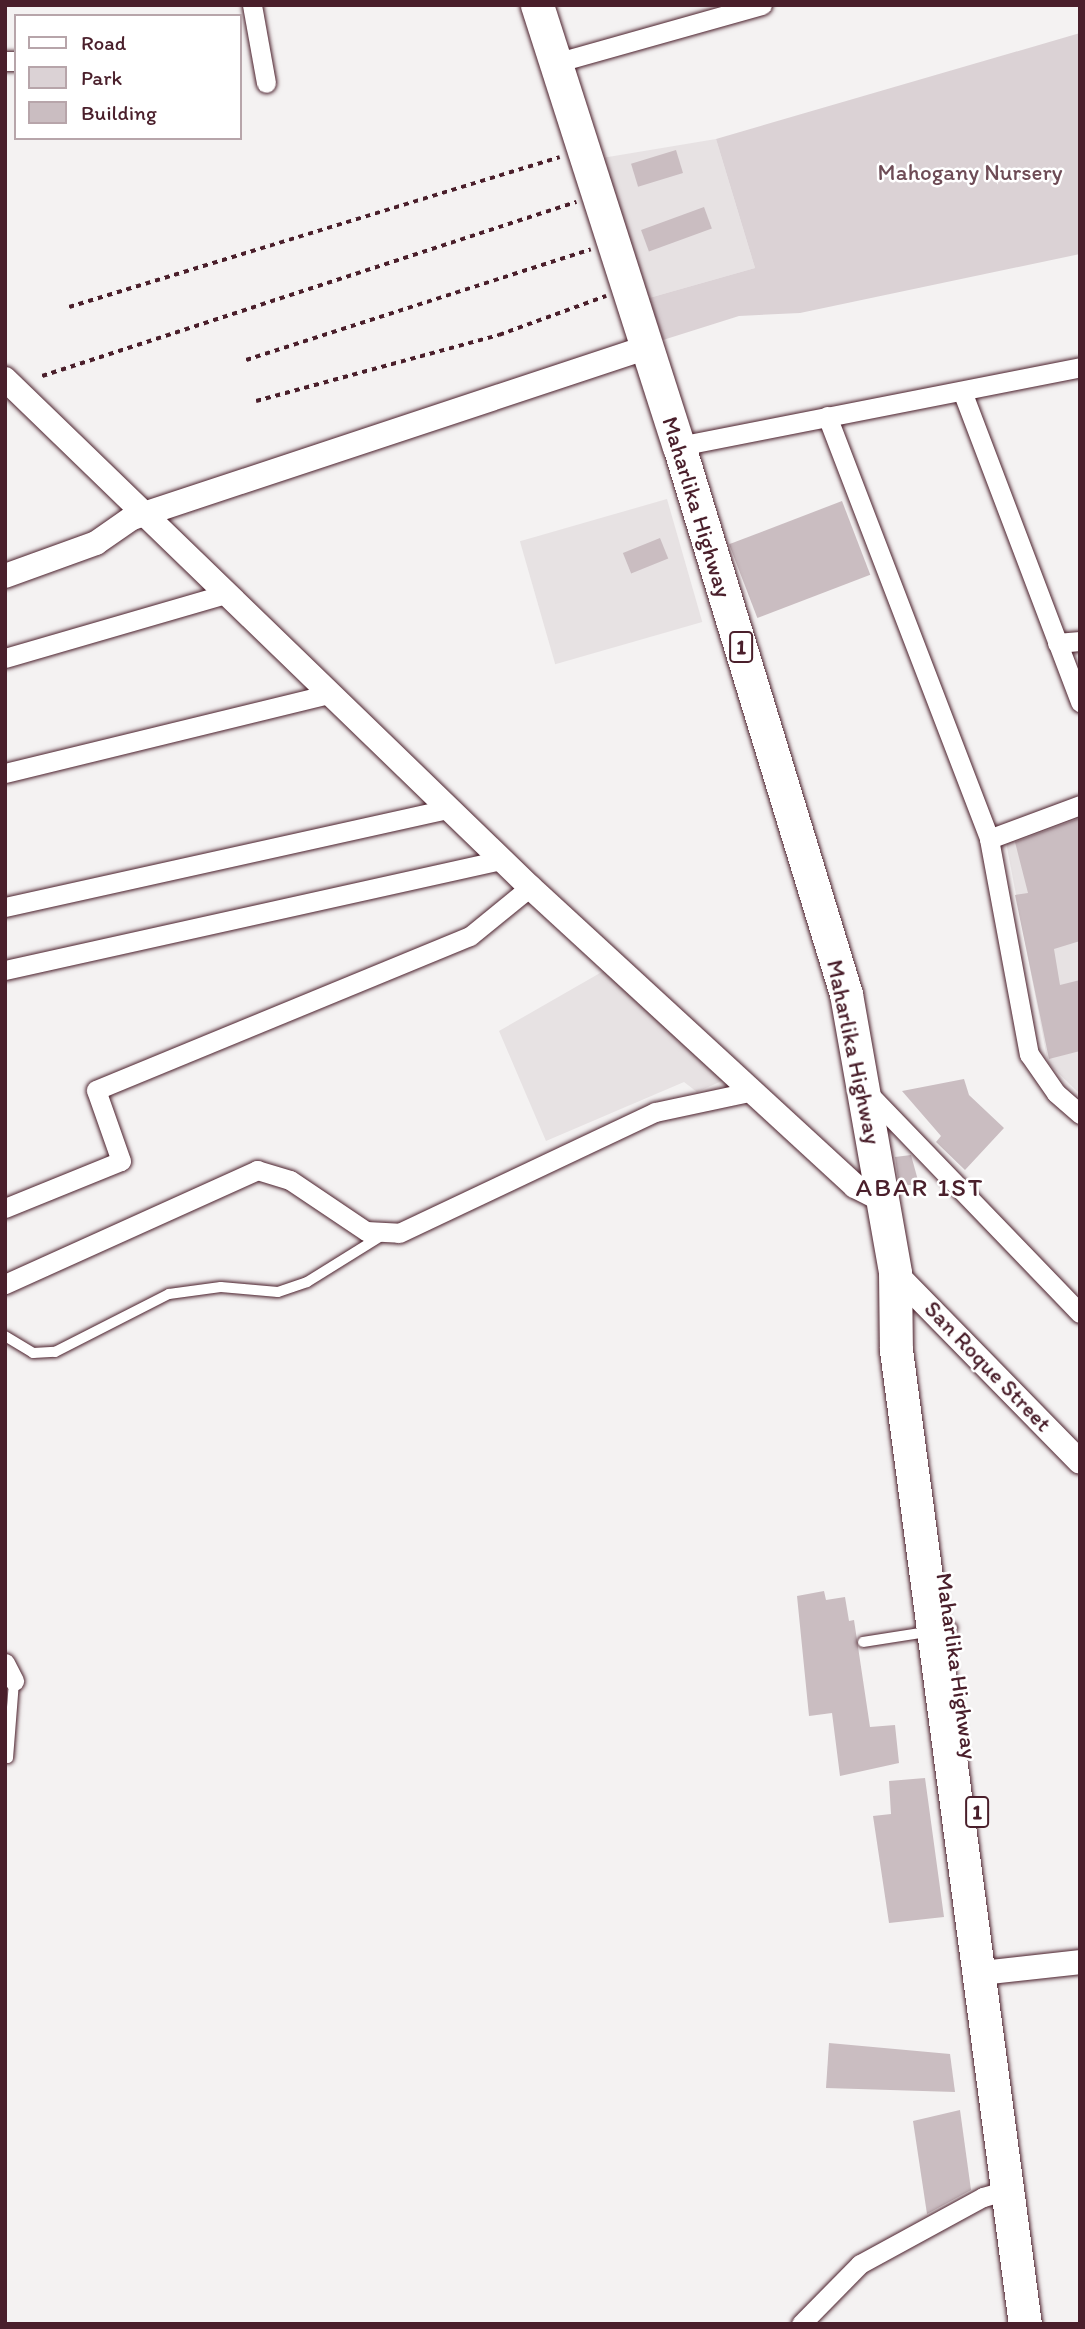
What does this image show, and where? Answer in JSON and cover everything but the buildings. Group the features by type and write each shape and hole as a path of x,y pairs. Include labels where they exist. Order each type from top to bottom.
{"highway":[{"name":"Maharlika Highway","path":"537,5 624,289 680,446 846,994 865,1090 897,1287 914,1353 942,1630 1023,2231 1026,2324"},
{"name":"Maharlika Highway","path":"1005,2094 1008,2190 1023,2231 1045,2324"}],"street":[{"path":"252,5 266,83"},
{"path":"688,5 694,25"},
{"path":"555,63 762,5"},
{"path":"5,576 96,543 120,523 645,348"},
{"path":"680,446 1080,367"},
{"path":"5,379 148,514 446,809 855,1186 884,1202"},
{"path":"962,391 1080,702"},
{"path":"827,416 989,839 1029,1054 1056,1093 1080,1114"},
{"path":"5,658 229,593"},
{"path":"1057,643 1080,640"},
{"path":"5,773 328,694"},
{"path":"989,839 1080,805"},
{"path":"5,907 446,809"},
{"path":"5,970 501,860"},
{"path":"5,1208 121,1161 96,1090 470,936 530,887"},
{"path":"865,1090 1080,1313"},
{"path":"5,1284 257,1170 290,1180 382,1236 427,1223 655,1112 754,1091"},
{"name":"San Roque Street","path":"897,1287 1080,1462"},
{"path":"5,1663 14,1681"},
{"path":"989,1973 1080,1962"},
{"path":"801,2324 860,2264 983,2197 1008,2190"}],"lane":[{"path":"5,1336 33,1353 55,1352 169,1294 221,1287 278,1292 307,1282 382,1236"},
{"path":"863,1642 942,1630"},
{"path":"8,1758 14,1681"}],"path":[{"path":"69,307 582,150"},
{"path":"42,376 595,196"},
{"path":"246,360 610,242"},
{"path":"256,401 499,335 624,289"}],"shaded area":[{"path":"716,139 755,268 649,298 602,158"},
{"path":"667,499 702,622 555,664 520,541"},
{"path":"1080,811 1080,1094 1048,1063 1005,837"},
{"path":"607,969 724,1080 697,1092 684,1082 546,1141 499,1031"}],"green space":[{"name":"Mahogany Nursery","path":"1080,33 1080,254 800,313 739,316 663,340 649,298 755,268 716,139"}],"district":[{"name":"ABAR 1ST","path":"920,1188"}]}
